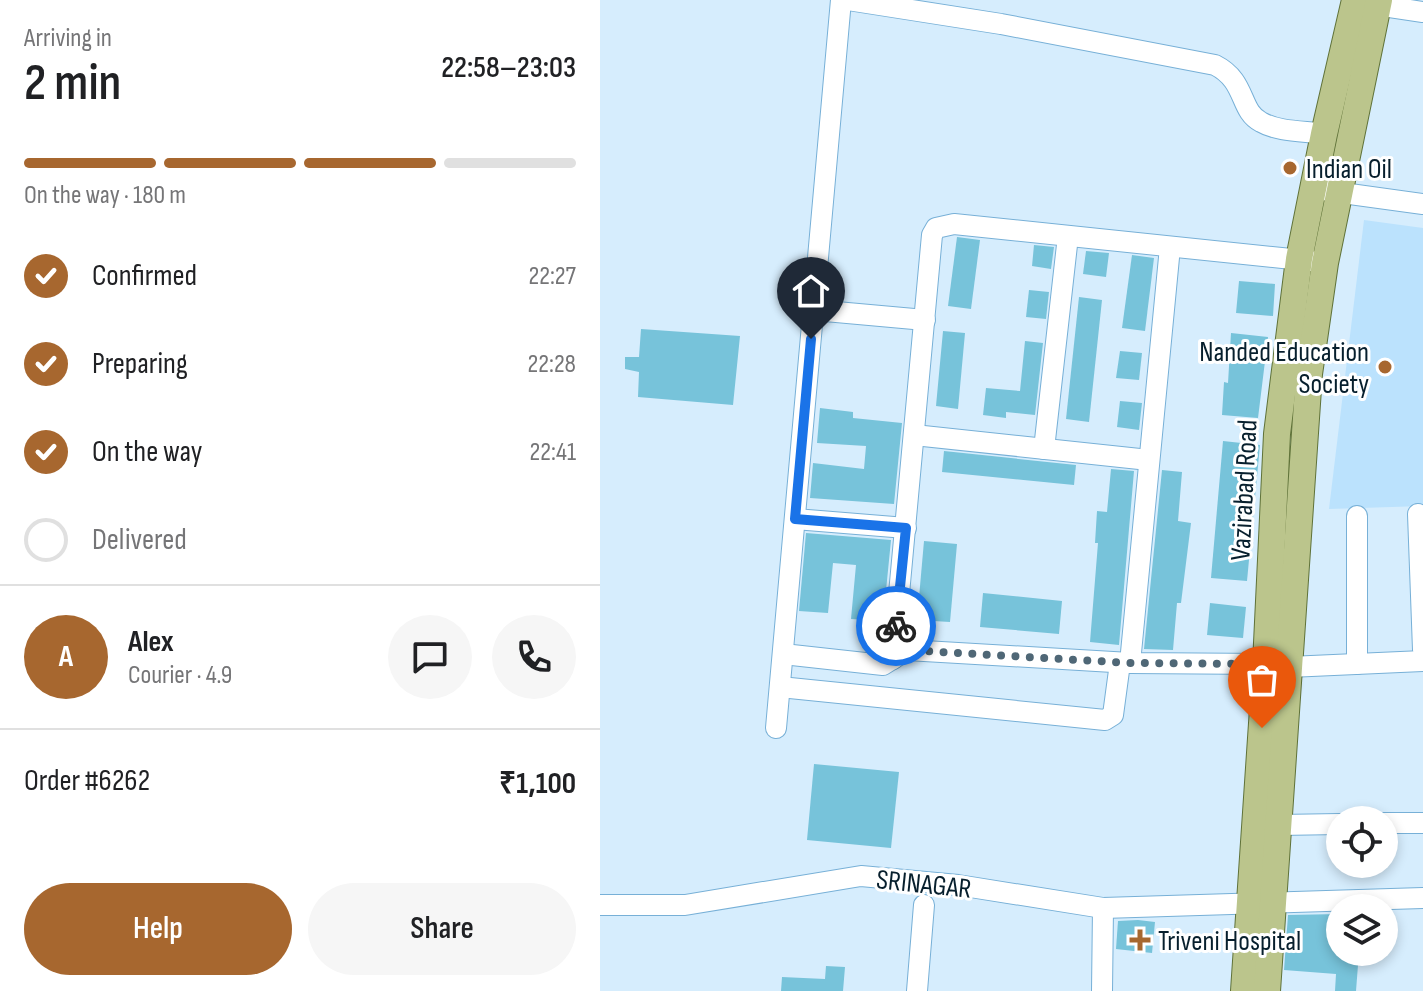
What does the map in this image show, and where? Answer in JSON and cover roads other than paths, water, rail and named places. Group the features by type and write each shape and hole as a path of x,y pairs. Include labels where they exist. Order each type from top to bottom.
{"main road":[{"name":"Vazirabad Road","path":"1244,991 1279,825 1277,434 1299,259 1312,188 1362,1"},
{"name":"Vazirabad Road","path":"1267,991 1261,904 1277,666 1309,374 1339,192 1362,1"}],"street":[{"path":"776,728 841,0"},
{"path":"848,0 1001,24 1215,65 1234,78 1250,112 1259,122 1324,134"},
{"path":"1362,1 1423,12"},
{"path":"1312,188 1423,204"},
{"path":"893,659 932,235 936,228 954,224 1325,263"},
{"path":"1044,449 1068,236"},
{"path":"780,687 1105,720 1113,715 1125,663 1170,247"},
{"path":"814,310 925,320"},
{"path":"914,435 1149,460"},
{"path":"1418,514 1423,650"},
{"path":"1357,516 1357,664"},
{"path":"795,519 906,528"},
{"path":"783,654 883,665 907,650 1125,663 1277,666 1423,661"},
{"path":"1398,823 1423,823"},
{"path":"1279,825 1326,824"},
{"name":"SRINAGAR","path":"600,905 685,905 861,876 958,885 1103,908 1423,898"},
{"path":"917,991 924,905"},
{"path":"1102,991 1103,908"}],"place":[{"name":"Indian Oil","path":"1290,168"},
{"name":"Nanded Education Society","path":"1385,367"},
{"name":"Triveni Hospital","path":"1140,940"}]}
